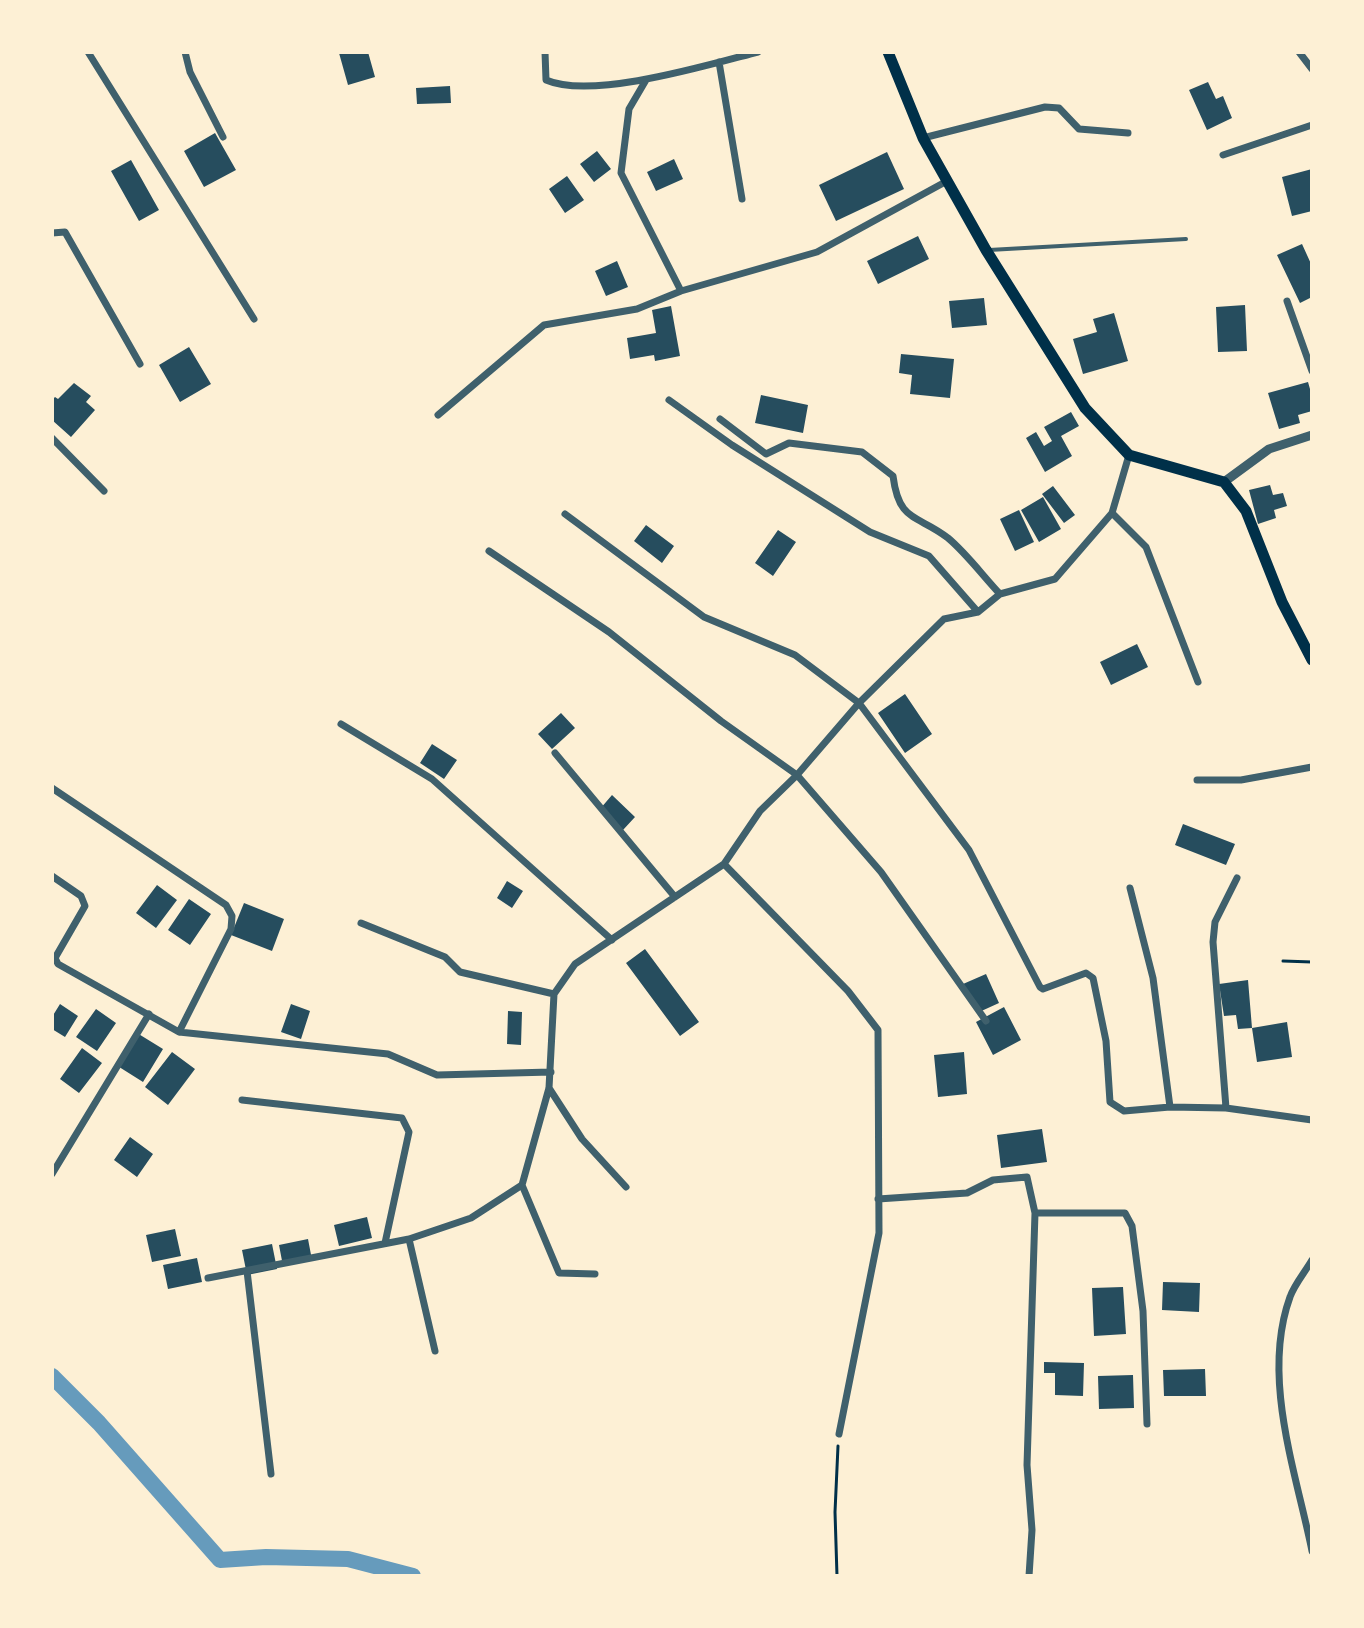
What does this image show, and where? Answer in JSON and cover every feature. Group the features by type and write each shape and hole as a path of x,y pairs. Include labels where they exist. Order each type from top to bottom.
{"main road":[{"path":"888,52 923,138 986,250 1085,408 1129,455 1224,482 1246,511 1282,602 1312,660"}],"street":[{"path":"88,52 254,319"},
{"path":"185,52 190,72 223,137"},
{"path":"545,52 546,80 561,87 646,80 758,52"},
{"path":"1299,52 1312,69"},
{"path":"719,62 742,199"},
{"path":"646,80 629,109 621,173 681,291"},
{"path":"923,138 1045,107 1059,108 1079,129 1128,133"},
{"path":"1223,155 1312,125"},
{"path":"438,415 544,325 637,309 681,291 817,252 947,181"},
{"path":"52,233 65,232 140,364"},
{"path":"1287,301 1312,371"},
{"path":"669,400 732,445 870,532 929,556 978,612"},
{"path":"720,419 766,454 789,443 862,452 893,476 896,499 914,520 947,538 1000,594"},
{"path":"1224,482 1269,449 1312,435"},
{"path":"52,438 104,491"},
{"path":"595,1274 559,1273 522,1185 549,1088 554,994 575,964 724,864 760,811 797,775 859,703 944,619 978,612 1000,594 1055,579 1112,513 1129,455"},
{"path":"1112,513 1146,547 1198,682"},
{"path":"565,514 704,617 795,655 859,703 969,850 1040,987 1043,989 1086,973 1093,978 1106,1041 1110,1102 1124,1111 1170,1107 1226,1108 1312,1120"},
{"path":"489,551 609,632 721,721 797,775 881,872 986,1021"},
{"path":"341,724 432,779 612,940"},
{"path":"555,753 675,897"},
{"path":"1197,780 1241,780 1312,767"},
{"path":"52,788 226,905 232,916 231,929 179,1032"},
{"path":"724,864 848,991 878,1030 879,1233 839,1434"},
{"path":"52,876 81,896 85,906 55,958 58,964 179,1032 388,1054 437,1075 551,1072"},
{"path":"1226,1108 1213,942 1215,922 1237,878"},
{"path":"1130,888 1153,978 1170,1107"},
{"path":"361,923 445,957 460,972 554,994"},
{"path":"52,1174 149,1014"},
{"path":"549,1088 582,1139 626,1187"},
{"path":"242,1100 402,1118 409,1132 385,1243"},
{"path":"878,1199 967,1193 993,1180 1027,1177 1035,1213 1027,1465 1032,1530 1029,1576"},
{"path":"208,1278 409,1239 471,1218 522,1185"},
{"path":"1035,1213 1125,1213 1132,1226 1143,1311 1147,1424"},
{"path":"409,1239 435,1351"},
{"path":"1312,1260 1290,1296 1278,1350 1284,1429 1312,1551"},
{"path":"247,1271 271,1474"}],"lane":[{"path":"986,250 1186,239"}],"path":[{"path":"1283,961 1312,962"},
{"path":"837,1576 835,1512 839,1434"}],"building":[{"path":"368,52 375,77 348,85 339,53"},
{"path":"1208,82 1216,99 1223,96 1232,118 1207,130 1189,90"},
{"path":"450,86 451,103 417,104 416,88"},
{"path":"215,133 236,170 204,187 184,151"},
{"path":"597,151 611,169 594,182 580,164"},
{"path":"887,152 904,189 836,221 819,185"},
{"path":"674,159 683,179 656,191 647,172"},
{"path":"131,160 159,210 139,221 111,171"},
{"path":"1312,169 1312,211 1292,216 1282,177"},
{"path":"567,176 584,200 565,213 549,189"},
{"path":"918,236 929,259 878,284 867,261"},
{"path":"1302,244 1312,266 1312,297 1300,303 1277,255"},
{"path":"617,261 628,287 606,296 595,271"},
{"path":"984,298 987,325 952,328 949,301"},
{"path":"1245,305 1247,351 1218,352 1216,307"},
{"path":"671,306 680,356 655,361 654,355 630,359 627,338 656,333 652,310"},
{"path":"1114,313 1128,361 1083,374 1073,339 1097,332 1093,319"},
{"path":"189,347 211,384 180,402 159,365"},
{"path":"901,354 954,359 950,398 910,394 912,375 899,373"},
{"path":"1308,382 1312,411 1298,415 1300,423 1279,429 1268,393"},
{"path":"74,383 91,396 86,402 95,410 71,437 52,420 52,400 55,397 58,399"},
{"path":"761,395 808,405 803,433 755,423"},
{"path":"1071,412 1079,426 1061,436 1072,456 1045,472 1026,438 1036,432 1044,446 1052,441 1044,427"},
{"path":"1270,485 1273,495 1283,493 1287,506 1274,510 1276,518 1258,524 1249,490"},
{"path":"1053,486 1075,515 1064,523 1042,494"},
{"path":"1043,497 1061,529 1039,542 1021,510"},
{"path":"1019,510 1034,542 1015,551 1000,519"},
{"path":"646,525 674,546 662,563 634,541"},
{"path":"778,530 796,542 773,576 755,563"},
{"path":"1137,644 1148,667 1111,685 1100,662"},
{"path":"905,694 932,734 905,753 878,713"},
{"path":"561,713 575,728 552,749 538,734"},
{"path":"432,744 457,760 444,779 420,763"},
{"path":"612,795 635,817 623,830 600,809"},
{"path":"1183,824 1235,844 1226,865 1175,845"},
{"path":"507,881 523,891 512,908 497,898"},
{"path":"157,885 177,900 156,928 136,913"},
{"path":"189,899 211,914 190,945 168,930"},
{"path":"244,903 284,919 272,951 231,935"},
{"path":"645,949 699,1022 680,1036 626,963"},
{"path":"986,974 999,1003 977,1013 963,984"},
{"path":"1248,980 1252,1028 1238,1029 1236,1015 1224,1016 1219,984"},
{"path":"60,1004 78,1016 65,1037 52,1029 52,1017"},
{"path":"291,1004 310,1011 301,1039 281,1032"},
{"path":"1004,1007 1021,1040 993,1055 976,1022"},
{"path":"96,1009 116,1023 97,1051 76,1037"},
{"path":"508,1011 522,1012 521,1045 507,1044"},
{"path":"1287,1022 1292,1057 1257,1062 1252,1028"},
{"path":"137,1033 163,1049 143,1082 116,1065"},
{"path":"82,1048 102,1063 79,1093 60,1079"},
{"path":"172,1052 195,1069 168,1105 145,1087"},
{"path":"964,1052 967,1094 938,1097 934,1055"},
{"path":"1042,1129 1047,1162 1001,1168 997,1135"},
{"path":"130,1137 153,1154 137,1177 114,1160"},
{"path":"367,1217 372,1238 339,1246 334,1225"},
{"path":"175,1229 181,1256 152,1262 146,1235"},
{"path":"308,1239 312,1260 283,1266 279,1245"},
{"path":"272,1244 277,1269 247,1275 242,1250"},
{"path":"197,1258 202,1282 168,1289 163,1265"},
{"path":"1163,1282 1200,1283 1199,1312 1162,1310"},
{"path":"1123,1287 1126,1334 1094,1336 1092,1288"},
{"path":"1044,1362 1084,1363 1083,1396 1055,1395 1055,1373 1044,1373"},
{"path":"1205,1369 1206,1396 1164,1396 1163,1370"},
{"path":"1133,1375 1134,1408 1099,1409 1098,1376"}],"waterway":[{"path":"52,1376 99,1423 220,1560 266,1557 348,1559 413,1576"}]}
